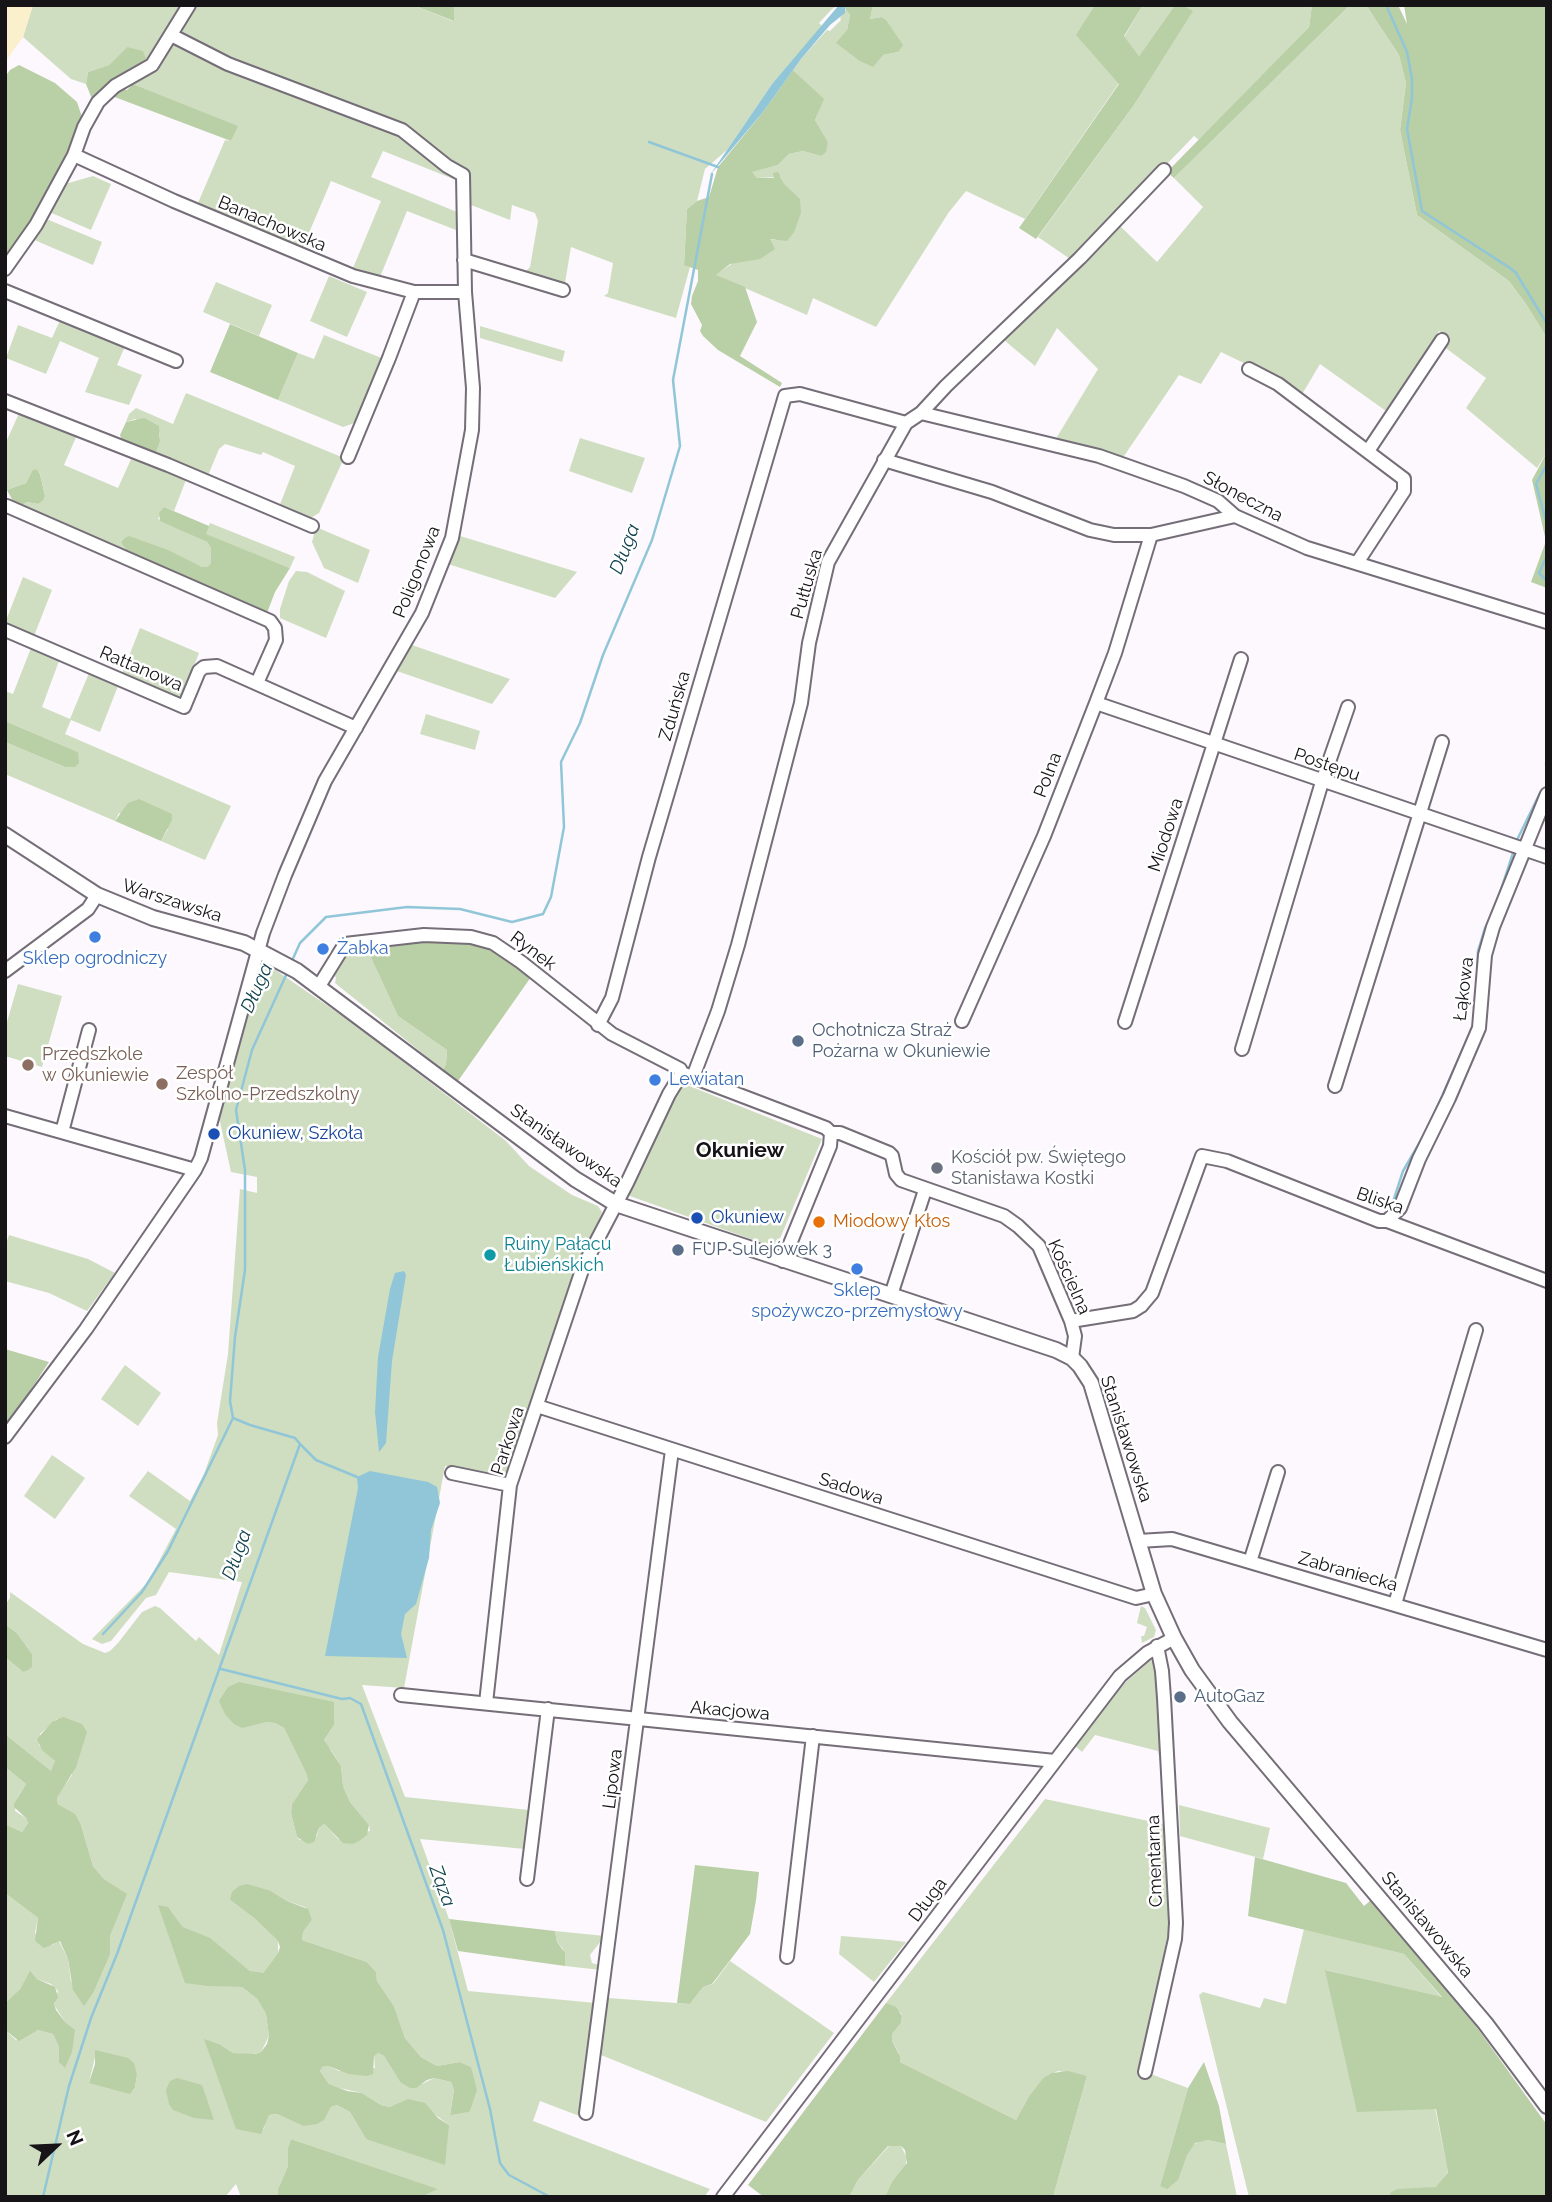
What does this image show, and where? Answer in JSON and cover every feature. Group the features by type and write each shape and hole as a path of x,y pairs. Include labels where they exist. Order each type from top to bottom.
{"main road":[{"name":"Warszawska","path":"5,835 97,895 153,918 258,949 297,971"},
{"name":"Stanisławowska","path":"297,971 564,1171 616,1204 1056,1350 1072,1358 1091,1383 1154,1594 1174,1638 1207,1693 1477,2013 1547,2106"}],"street":[{"path":"5,269 36,225 74,155 84,127 98,102 115,86 152,65 189,5"},
{"name":"Poligonowa","path":"5,1437 86,1329 201,1158 258,949 325,781 422,613 452,538 472,430 473,388 465,292 463,175 447,166 402,130 228,64 171,35"},
{"name":"Banachowska","path":"74,155 174,201 353,276 414,292 465,292"},
{"name":"Pułtuska","path":"687,1075 718,1011 738,945 801,703 809,643 828,562 906,423 921,412 1080,258 1164,170"},
{"path":"464,260 563,290"},
{"path":"5,291 176,361"},
{"path":"348,457 414,292"},
{"path":"1368,452 1442,340"},
{"path":"1249,369 1278,384 1405,478 1404,491 1357,563"},
{"name":"Zduńska","path":"598,1025 612,998 649,857 785,396 800,394 906,423"},
{"path":"5,401 168,465 312,526"},
{"name":"Słoneczna","path":"921,412 1098,456 1218,501 1235,516 1307,548 1547,622"},
{"path":"884,460 1007,497 1090,530 1114,535 1151,535 1235,516"},
{"path":"7,506 270,621 275,628 276,640 257,683"},
{"name":"Polna","path":"962,1021 1044,836 1096,703 1115,653 1151,535"},
{"name":"Rattanowa","path":"5,630 184,707 199,671 204,667 217,666 356,728"},
{"name":"Miodowa","path":"1125,1022 1241,659"},
{"name":"Postępu","path":"1096,703 1547,857"},
{"path":"1242,1049 1322,782 1348,707"},
{"path":"1335,1086 1443,742"},
{"name":"Łąkowa","path":"1387,1221 1400,1208 1419,1159 1479,1028 1485,955 1493,928 1547,794"},
{"path":"5,971 88,909 97,895"},
{"name":"Rynek","path":"319,986 345,944 424,935 471,937 493,943 598,1025 687,1075 824,1127 831,1133"},
{"path":"62,1132 89,1031"},
{"path":"616,1204 669,1094 687,1075"},
{"path":"5,1116 195,1170"},
{"path":"783,1261 830,1146 831,1133"},
{"name":"Kościelna","path":"831,1133 840,1133 889,1153 898,1177 1004,1216 1018,1226 1039,1247 1071,1321 1075,1336 1072,1358"},
{"name":"Bliska","path":"1071,1321 1133,1311 1152,1293 1202,1156 1227,1161 1379,1221 1387,1221 1547,1281"},
{"path":"891,1295 925,1189"},
{"name":"Parkowa","path":"486,1703 510,1485 583,1267 616,1204"},
{"path":"1395,1604 1476,1330"},
{"name":"Sadowa","path":"537,1406 1136,1598 1154,1594"},
{"name":"Lipowa","path":"586,2113 671,1450"},
{"path":"1250,1562 1278,1472"},
{"path":"452,1473 510,1485"},
{"name":"Zabraniecka","path":"1138,1541 1172,1539 1547,1650"},
{"name":"Długa","path":"723,2197 1120,1676 1133,1662 1174,1638"},
{"name":"Cmentarna","path":"1145,2072 1175,1939 1164,1698 1157,1646"},
{"name":"Akacjowa","path":"401,1696 1055,1761"},
{"path":"527,1878 548,1709"},
{"path":"787,1957 813,1736"}],"green space":[{"path":"33,5 413,5 453,21 454,5 839,5 819,23 822,26 772,84 727,150 705,169 697,201 687,209 684,264 690,267 676,318 604,296 608,293 613,263 571,247 565,283 526,271 530,267 538,221 535,213 512,205 510,220 471,205 470,178 456,180 383,151 371,177 457,212 457,217 456,230 407,211 380,277 353,268 381,201 331,181 303,247 198,203 225,140 231,141 237,126 133,84 126,74 127,47 109,65 88,72 86,84 71,79 23,37"},
{"path":"413,5 454,5 454,21"},
{"path":"846,5 873,5 870,19 881,17 886,20 903,45 898,52 883,55 873,67 836,43 847,30 850,15"},
{"path":"873,5 1095,5 1077,35 1119,83 1025,219 966,191 949,212 876,327 813,298 807,315 715,275 769,239 776,240 783,184 781,177 757,178 751,172 778,165 789,154 803,151 821,156 828,142 815,120 823,99 793,70 801,59 827,30 830,31 841,20 846,10 850,15 847,30 883,55 898,52 881,17 870,19"},
{"path":"1095,5 1143,5 1124,36 1139,56 1175,5 1182,5 1193,11 1134,105 1036,239 1019,228 1119,84 1076,35"},
{"path":"1143,5 1175,5 1139,56 1124,37"},
{"path":"1182,5 1312,5 1309,27 1199,140 1194,136 1073,261 1038,237 1134,105 1192,12"},
{"path":"1312,5 1350,5 1174,178 1167,172 1309,27"},
{"path":"1350,5 1366,5 1399,55 1406,83 1400,130 1417,215 1509,281 1547,338 1547,452 1537,468 1466,408 1486,378 1443,346 1448,338 1439,331 1386,411 1320,364 1301,396 1221,352 1201,384 1179,375 1122,459 1054,442 1098,369 1057,328 1035,366 1004,340 1119,225 1157,262 1203,207 1174,178"},
{"path":"1366,5 1398,5 1407,24 1404,5 1547,5 1547,338 1509,281 1417,215 1400,130 1406,83 1399,55"},
{"path":"127,47 143,51 146,59 92,99 86,84 88,72 109,65"},
{"path":"19,65 55,83 77,102 83,120 73,149 44,200 5,257 5,77"},
{"path":"793,70 824,99 815,120 828,142 826,152 821,156 803,151 789,154 778,165 752,172 757,178 774,178 773,173 778,172 784,184 800,199 801,213 794,232 787,241 770,239 775,249 760,259 730,264 716,275 745,287 757,322 740,356 782,383 780,387 718,350 703,336 700,331 702,325 691,304 698,281 698,270 684,265 687,209 697,201 709,197 718,167"},
{"path":"133,84 238,126 231,141 112,96 122,88 127,90"},
{"path":"93,176 111,184 91,230 47,211 65,184"},
{"path":"44,218 102,242 93,265 32,239"},
{"path":"329,276 367,292 347,337 310,321"},
{"path":"216,282 272,305 259,336 203,312"},
{"path":"61,318 126,344 117,365 142,375 129,405 85,392 99,358 60,341 46,374 6,358 18,325 52,338"},
{"path":"230,324 298,353 278,400 210,372"},
{"path":"480,326 565,351 562,362 480,338"},
{"path":"324,335 384,359 357,422 343,427 278,400 298,353 314,359"},
{"path":"186,393 344,458 319,513 309,519 279,507 295,466 263,452 261,455 225,444 219,449 209,473 211,479 155,455 160,433 135,419 126,422 129,414 136,408 173,424"},
{"path":"20,411 77,435 64,465 118,488 132,457 186,480 174,511 164,507 158,519 207,542 211,548 211,563 202,567 122,539 121,543 128,552 20,506 27,502 38,504 45,496 40,473 32,471 26,483 7,490 5,488 5,440"},
{"path":"144,418 159,426 160,442 155,455 122,441 120,435 126,422"},
{"path":"580,438 645,458 632,493 569,471"},
{"path":"1547,452 1547,588 1531,582 1546,541 1532,480"},
{"path":"36,469 40,474 45,496 43,501 38,504 27,502 20,506 14,503 7,490 26,483"},
{"path":"164,507 209,526 206,534 290,568 275,592 267,613 128,552 121,543 129,536 168,550 202,567 211,563 211,548 207,542 160,521 159,513"},
{"path":"210,523 295,557 290,568 205,534"},
{"path":"316,527 370,550 358,583 324,568 312,542"},
{"path":"457,535 577,572 555,598 448,564"},
{"path":"296,571 307,572 345,591 326,638 280,618 280,609 289,581"},
{"path":"23,577 52,590 34,636 5,623"},
{"path":"140,628 199,653 183,694 177,698 122,674"},
{"path":"409,644 510,679 492,704 394,670"},
{"path":"31,648 59,661 42,707 70,719 89,673 118,686 100,732 71,720 65,734 231,806 205,860 161,841 168,829 119,813 115,821 5,774 5,742 65,767 78,752 5,721 5,691 13,694"},
{"path":"426,714 480,731 475,750 420,734"},
{"path":"5,721 78,752 79,763 75,767 65,767 5,742"},
{"path":"139,799 172,814 172,820 161,841 115,821 128,803"},
{"path":"425,940 461,940 500,953 531,977 458,1081 443,1070 447,1050 398,1016 366,947"},
{"path":"366,947 398,1016 447,1050 443,1070 335,983 336,977 331,975 344,952"},
{"path":"268,965 357,1026 506,1141 529,1166 572,1195 598,1206 602,1212 506,1478 445,1466 404,1688 362,1685 405,1797 529,1810 525,1849 420,1839 449,1919 468,1991 596,2003 582,2117 540,2101 533,2121 710,2189 704,2197 421,2197 437,2189 291,2139 288,2166 277,2197 241,2197 236,2184 225,2197 5,2197 5,2030 16,2040 38,2030 53,2034 59,2047 59,2062 66,2023 54,2005 58,1991 30,1972 20,1989 5,2003 5,1893 38,1918 35,1933 52,1945 59,1941 68,1959 71,1982 110,1954 110,1936 126,1894 104,1879 93,1866 81,1825 68,1810 58,1804 57,1798 72,1775 57,1719 40,1734 39,1745 55,1761 52,1772 5,1734 5,1657 23,1672 32,1654 17,1633 5,1624 5,1605 10,1598 10,1592 83,1644 105,1653 118,1643 142,1612 155,1606 196,1641 199,1637 219,1655 242,1582 169,1572 156,1595 146,1598 111,1641 102,1644 92,1639 148,1582 176,1529 129,1496 148,1471 190,1501 204,1474 218,1435 217,1423 228,1354 240,1189 257,1193 257,1177 231,1172 219,1117 262,968","holes":["266,1722 334,1725 324,1740 326,1747 341,1766 343,1786 350,1802 370,1830 353,1844 338,1839 324,1824 319,1828 317,1836 300,1840 297,1837 291,1813 292,1804 308,1780 284,1728","271,1891 287,1901 305,1907 312,1920 303,1932 302,1940 367,1962 376,1972 377,1981 394,2006 405,2038 421,2057 437,2066 460,2062 471,2067 475,2093 468,2112 450,2114 454,2090 451,2082 434,2078 422,2084 400,2082 384,2056 378,2053 374,2055 375,2068 339,2071 328,2066 321,2067 320,2071 329,2084 362,2093 381,2105 397,2105 433,2113 449,2125 366,2139 350,2112 337,2105 331,2107 326,2115 303,2126 277,2114 269,2115 265,2120 264,2130 221,2045 233,2053 250,2055 261,2052 269,2036 266,2014 257,1999 242,1987 222,1986 168,1907 183,1927 210,1939 250,1971 263,1973 278,1953 278,1941 230,1900","95,2057 137,2075 135,2087 89,2083"]},
{"path":"18,984 62,996 42,1067 5,1056 5,1029"},
{"path":"682,1083 822,1139 776,1248 627,1195"},
{"path":"9,1235 88,1259 115,1273 87,1311 49,1293 5,1281 5,1247"},
{"path":"5,1349 49,1362 5,1429"},
{"path":"125,1365 161,1393 138,1426 101,1399"},
{"path":"52,1455 85,1478 55,1519 24,1496"},
{"path":"1141,1606 1145,1608 1156,1630 1154,1637 1142,1643 1141,1636 1144,1636 1147,1627 1137,1623"},
{"path":"5,1624 17,1633 32,1654 32,1667 28,1670 23,1672 5,1657"},
{"path":"1151,1660 1156,1664 1164,1767 1161,1767 1158,1751 1095,1735 1082,1752 1074,1745 1119,1688"},
{"path":"239,1682 334,1702 334,1725 324,1740 341,1766 343,1786 350,1802 369,1825 367,1835 353,1844 343,1843 324,1824 319,1828 314,1842 308,1844 297,1837 291,1813 292,1804 308,1780 306,1773 284,1728 266,1722 242,1728 225,1714 219,1701 228,1687"},
{"path":"63,1717 82,1724 87,1732 76,1767 57,1798 58,1804 75,1814 93,1866 104,1879 127,1894 110,1936 110,1954 93,1993 84,2006 73,1990 68,1959 60,1941 44,1948 35,1941 38,1918 5,1893 5,1824 22,1832 28,1823 14,1807 26,1784 5,1767 5,1734 51,1771 55,1761 42,1750 37,1739 52,1722"},
{"path":"5,1767 26,1784 18,1797 15,1811 26,1818 28,1823 22,1832 5,1824"},
{"path":"1045,1799 1163,1824 1169,1929 1140,2070 1188,2088 1160,2186 1187,2155 1191,2146 1207,2140 1226,2144 1237,2197 1053,2197 1087,2076 1058,2071 1043,2078 1016,2120 900,2062 892,2034 901,2023 902,2016 886,2003"},
{"path":"1179,1805 1270,1828 1263,1859 1180,1836"},
{"path":"1255,1857 1346,1883 1364,1906 1371,1900 1465,2011 1547,2125 1547,2197 1388,2197 1398,2189 1436,2187 1448,2172 1436,2109 1357,2112 1325,1970 1442,1997 1404,1954 1248,1916"},
{"path":"695,1865 759,1872 756,1900 750,1934 712,1984 703,1987 690,2004 677,2003"},
{"path":"247,1884 271,1891 308,1909 312,1920 303,1932 302,1940 367,1962 376,1972 377,1981 394,2006 405,2038 421,2057 437,2066 460,2062 471,2067 477,2090 471,2108 469,2112 450,2115 454,2090 451,2082 434,2078 416,2088 410,2088 400,2082 384,2056 378,2053 374,2056 373,2074 367,2076 349,2074 328,2066 322,2067 320,2071 329,2084 362,2093 381,2105 390,2107 408,2099 425,2103 438,2118 449,2125 445,2165 366,2139 350,2112 337,2105 331,2107 324,2120 317,2124 303,2126 277,2114 269,2115 261,2134 236,2129 204,2039 233,2053 261,2052 269,2036 266,2014 257,1999 242,1987 185,1983 158,1905 168,1907 183,1927 210,1938 250,1971 263,1973 280,1947 278,1941 254,1918 230,1900 232,1892"},
{"path":"449,1919 555,1931 557,1942 565,1953 565,1966 458,1951"},
{"path":"1304,1929 1404,1954 1443,1999 1326,1970 1435,2108 1448,2171 1437,2187 1391,2192 1388,2197 1249,2197 1199,1995 1203,1992 1260,2008 1264,1998 1286,2004"},
{"path":"555,1931 605,1936 590,1955 592,1963 602,1966 601,1970 565,1966 563,1949 557,1942"},
{"path":"841,1936 906,1942 874,1982 839,1954"},
{"path":"730,1961 834,2033 766,2122 601,2055 608,1998 690,2004 703,1987 713,1984"},
{"path":"30,1971 37,1979 55,1987 58,1997 54,2004 56,2010 75,2030 72,2052 65,2068 59,2062 59,2047 53,2034 38,2030 19,2041 5,2030 5,2003 20,1989"},
{"path":"886,2003 896,2007 902,2016 901,2023 892,2034 900,2062 1016,2120 1043,2078 1052,2073 1068,2071 1087,2076 1053,2197 885,2197 892,2182 907,2163 905,2150 901,2146 888,2146 858,2180 849,2197 764,2197 748,2185"},
{"path":"95,2050 128,2058 134,2063 137,2075 135,2087 130,2094 89,2083 95,2064"},
{"path":"1204,2062 1219,2106 1226,2144 1207,2140 1195,2143 1187,2155 1178,2180 1167,2189 1160,2186 1188,2088"},
{"path":"177,2078 202,2085 214,2120 194,2118 173,2110 166,2090 170,2081"},
{"path":"291,2139 438,2189 421,2197 277,2197 288,2166"},
{"path":"889,2146 901,2146 907,2158 905,2168 892,2183 885,2197 849,2197 858,2180"}],"sand":[{"path":"5,5 33,5 23,37 5,62"}],"water":[{"path":"839,5 846,5 845,13 830,25 801,59 763,112 710,175 772,84"},
{"path":"404,1271 406,1275 392,1361 386,1443 379,1452 375,1412 378,1357 390,1289 395,1273"},
{"path":"370,1471 428,1482 437,1487 440,1503 431,1530 429,1558 416,1604 405,1614 401,1634 407,1658 325,1656 358,1488 357,1477"}],"waterway":[{"path":"1386,5 1407,52 1412,79 1407,129 1422,211 1516,273 1547,324"},
{"path":"649,142 718,167"},
{"name":"Długa","path":"291,963 300,943 326,917 407,907 460,909 512,922 543,914 551,897 564,827 561,762 580,723 603,655 652,540 680,446 673,380 712,174"},
{"path":"1547,464 1536,484 1547,525"},
{"path":"1547,556 1539,573 1547,581"},
{"path":"1546,765 1547,758"},
{"path":"1517,840 1540,793"},
{"path":"1498,899 1513,853"},
{"path":"1477,982 1478,951 1489,921"},
{"name":"Długa","path":"43,2197 69,2086 91,2018 117,1954 300,1444 295,1438 233,1418 230,1401 235,1337 245,1270 245,1170 236,1110 252,1050 287,973"},
{"path":"1393,1202 1403,1171 1427,1130 1474,1024"},
{"path":"103,1634 142,1592 168,1551 233,1418"},
{"path":"300,1444 316,1460 357,1477"},
{"name":"Ząza","path":"221,1669 342,1699 350,1698 361,1704 443,1930 490,2109 500,2163 509,2175 550,2197"}],"place":[{"name":"Sklep ogrodniczy","path":"95,937"},
{"name":"Żabka","path":"323,949"},
{"name":"Ochotnicza Straż Pożarna w Okuniewie","path":"798,1041"},
{"name":"Przedszkole w Okuniewie","path":"28,1065"},
{"name":"Lewiatan","path":"655,1080"},
{"name":"Zespół Szkolno-Przedszkolny","path":"162,1084"},
{"name":"Okuniew, Szkoła","path":"214,1134"},
{"name":"Kościół pw. Świętego Stanisława Kostki","path":"937,1168"},
{"name":"Okuniew","path":"697,1218"},
{"name":"Miodowy Kłos","path":"819,1222"},
{"name":"FUP Sulejówek 3","path":"678,1250"},
{"name":"Ruiny Pałacu Łubieńskich","path":"490,1255"},
{"name":"Sklep spożywczo-przemysłowy","path":"857,1269"},
{"name":"AutoGaz","path":"1180,1697"}],"district":[{"name":"Okuniew","path":"740,1151"}]}
